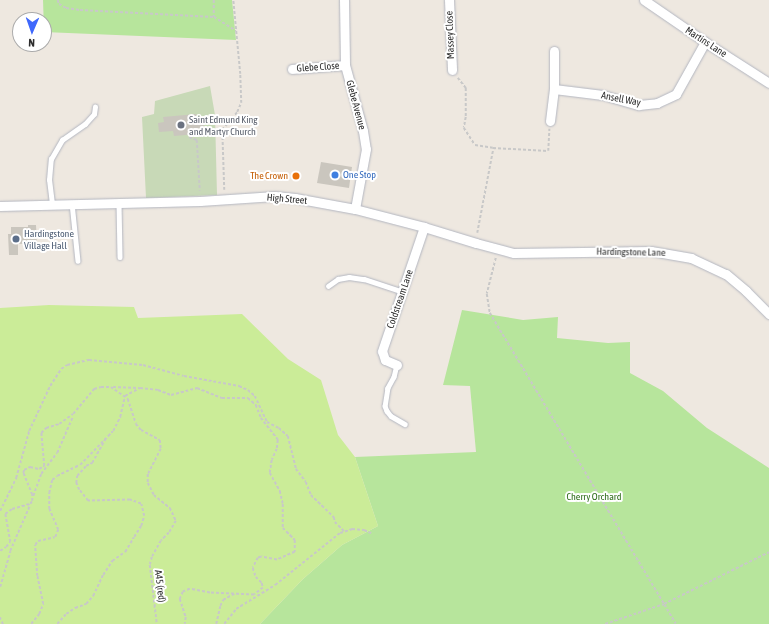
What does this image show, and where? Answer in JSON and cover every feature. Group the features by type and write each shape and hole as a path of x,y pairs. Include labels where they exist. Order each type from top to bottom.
{"street":[{"name":"Glebe Avenue","path":"344,0 345,66 363,131 366,149 355,209"},
{"name":"Massey Close","path":"449,0 452,70"},
{"name":"Martins Lane","path":"644,0 705,42 769,83"},
{"name":"Ansell Way","path":"554,89 603,95 640,105 657,102 676,94 705,42"},
{"path":"550,121 554,89 554,51"},
{"name":"Glebe Close","path":"292,69 345,66"},
{"name":"High Street","path":"0,206 200,201 275,196 355,209 514,253 568,252"},
{"name":"Coldstream Lane","path":"397,366 385,360 382,351 424,227"},
{"name":"Hardingstone Lane","path":"568,252 651,251 691,258 726,274 769,314"}],"lane":[{"path":"52,204 49,180 51,159 62,140 85,124 94,114 95,107"},
{"path":"119,203 120,257"},
{"path":"72,204 78,261"},
{"path":"328,286 338,279 349,277 364,279 402,291"},
{"path":"397,366 394,377 388,388 386,406 387,411 391,416 405,424"}],"path":[{"path":"58,0 60,4 66,8 80,10 214,17 236,31"},
{"path":"214,0 214,17"},
{"path":"225,200 222,130 237,112 241,103 233,0"},
{"path":"452,70 466,88 466,117 464,128 475,145 493,148 548,151 550,121"},
{"path":"189,137 197,140 200,201"},
{"path":"476,243 493,148"},
{"path":"496,259 487,294 490,313 676,624"},
{"path":"0,511 16,478 29,431 50,386 61,369 67,365 89,360 143,365 184,376 239,386 248,390 255,396 267,422 279,428 288,436 296,469 306,482 311,495 334,516 335,522 344,531"},
{"path":"0,587 10,551 41,474 56,453 65,430 74,414 94,389 101,387 140,388 158,390 171,395 199,388 222,398 248,398 256,405 263,420 277,437 277,449 272,460 270,473 281,494 283,506 283,528 295,540 296,551 287,557 277,560 261,557 258,558 253,568 256,577 262,583 263,590 250,596 186,590 183,592 180,599 186,617 185,624"},
{"path":"111,387 125,396"},
{"path":"31,624 39,614 43,604 37,576 35,545 38,541 55,537 58,530 49,509 49,493 52,480 80,465 113,431 120,417 125,396 140,388"},
{"name":"A45 (red)","path":"125,396 130,403 138,427 144,432 160,440 161,449 148,474 148,483 154,495 170,508 176,521 169,533 161,541 152,557 150,565 157,624"},
{"path":"33,497 24,473 27,468 39,469 44,464 41,433 46,428 59,424 74,414"},
{"path":"57,624 63,615 86,604 93,596 112,561 125,552 143,521 144,514 141,504 130,500 88,501 79,490 76,483 77,476 86,466 92,463 106,438"},
{"path":"0,551 10,542 5,514 12,509 30,504"},
{"path":"224,624 236,609 275,585 344,531 364,530 371,533"},
{"path":"605,624 664,604 769,552"},
{"path":"216,624 221,603 230,595 235,594"},
{"path":"0,617 3,624"}],"green space":[{"path":"43,0 232,0 236,40 52,32 52,12 43,12"},
{"path":"210,86 215,115 217,195 146,198 142,117 154,114 155,101"},
{"path":"49,305 134,307 138,318 242,314 288,359 321,380 338,435 355,457 378,526 342,545 303,579 260,624 0,624 0,308"},
{"name":"Cherry Orchard","path":"462,310 523,320 558,317 557,338 608,343 630,342 630,373 663,391 707,428 769,468 769,624 260,624 303,579 342,545 378,526 355,457 476,452 470,386 443,385"}],"building":[{"name":"Saint Edmund King and Martyr Church","path":"196,114 197,118 203,118 204,128 196,129 197,134 174,136 173,131 159,132 158,123 164,122 163,117"},
{"name":"One Stop","path":"321,162 352,167 349,188 317,183"},
{"name":"Hardingstone Village Hall","path":"28,225 36,225 37,243 18,244 18,255 9,255 8,234 11,234 11,227 28,227"}],"place":[{"name":"Saint Edmund King and Martyr Church","path":"181,125"},
{"name":"One Stop","path":"335,175"},
{"name":"The Crown","path":"296,176"},
{"name":"Hardingstone Village Hall","path":"16,239"}]}
